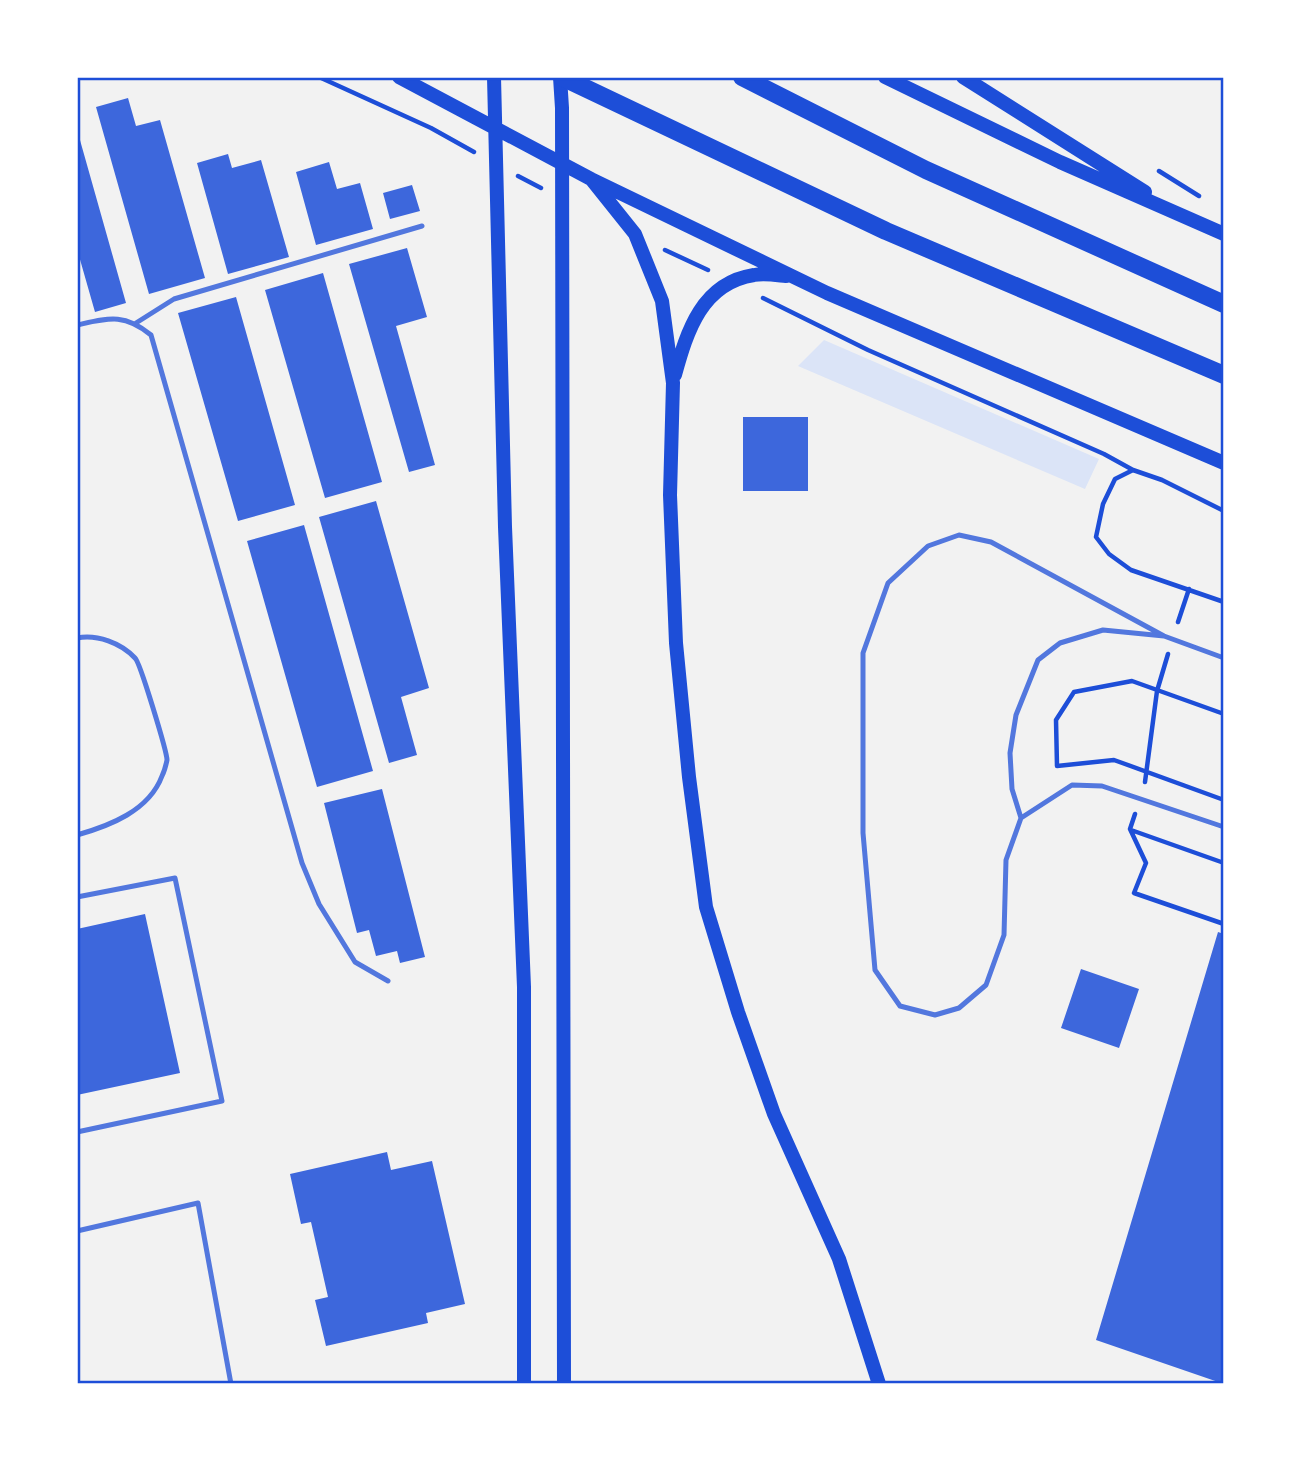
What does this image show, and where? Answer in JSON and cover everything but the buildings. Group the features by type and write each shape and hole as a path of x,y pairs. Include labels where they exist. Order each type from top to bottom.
{"main road":[{"path":"399,77 591,179 792,276 1224,463"},
{"path":"494,77 505,527 524,987 524,1384"},
{"path":"564,1384 561,77 886,231 1224,375"},
{"path":"742,77 926,170 1224,304"},
{"path":"885,77 1060,162 1224,234"},
{"path":"963,77 1187,218"},
{"path":"591,179 635,234 662,301 673,383 670,495 676,643 689,778 706,907 738,1012 765,1088 839,1259 878,1384"},
{"path":"673,383 686,334 706,300 731,282 755,274 792,276"}],"lane":[{"path":"136,323 174,299 422,226"},
{"path":"77,325 114,317 136,323 151,335 302,863 319,904 355,962 388,981"},
{"path":"1164,636 1103,630 1060,643 1038,660 1016,715 1010,753 1012,789 1021,818 1006,860 1004,935 986,985 958,1008 935,1015 900,1006 875,970 863,833 863,653 888,583 928,546 959,535 991,542 1164,636 1224,658"},
{"path":"77,638 89,635 118,645 138,660 167,760 162,778 131,813 108,826 77,835"},
{"path":"1021,818 1072,785 1102,786 1224,827"},
{"path":"77,897 175,878 222,1101 77,1132"},
{"path":"77,1231 198,1203 231,1384"}],"path":[{"path":"1224,511 1162,480 1133,470 1115,479 1103,504 1096,537 1109,554 1131,570 1224,602"},
{"path":"1189,589 1157,691 1148,773 1130,829 1146,863 1134,893 1224,924"},
{"path":"1224,714 1132,681 1074,692 1056,720 1057,765 1114,760 1224,800"},
{"path":"1130,829 1224,863"}],"shaded area":[{"path":"824,340 1099,459 1085,489 798,366"}]}
